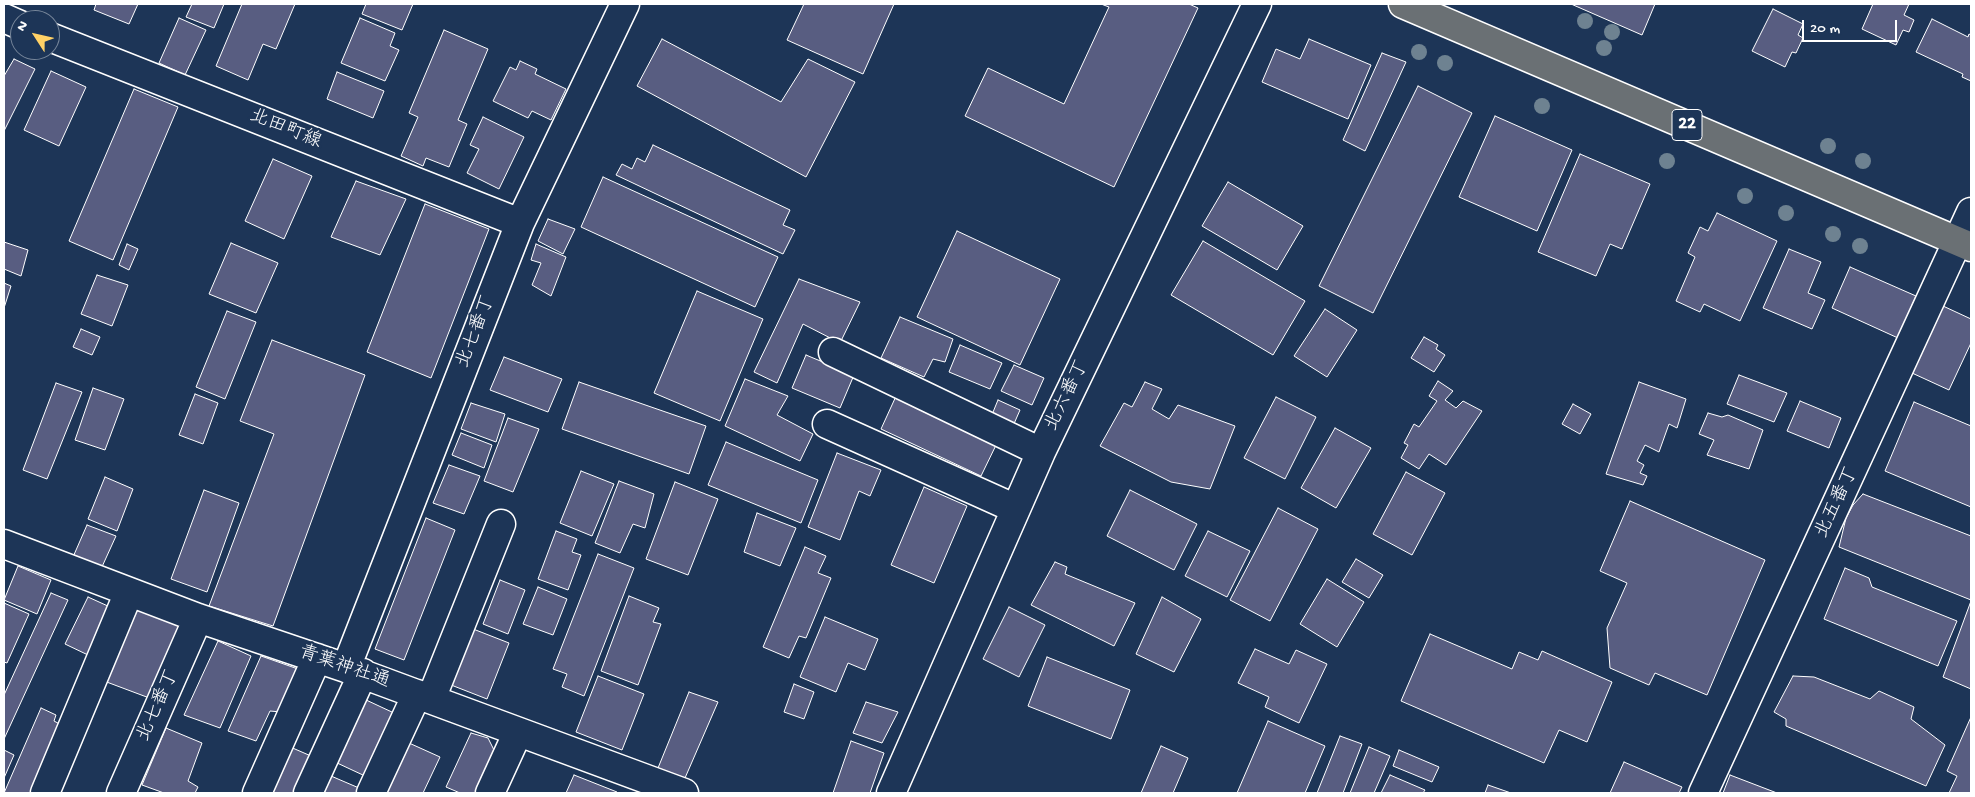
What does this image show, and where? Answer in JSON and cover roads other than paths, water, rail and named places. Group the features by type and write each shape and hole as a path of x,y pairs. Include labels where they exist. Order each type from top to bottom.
{"main road":[{"name":"22","path":"1403,4 1965,244"}],"street":[{"name":"北七番丁","path":"308,793 520,223 625,4"},
{"name":"北六番丁","path":"891,793 1040,452 1257,4"},
{"name":"北田町線","path":"60,41 520,223"},
{"name":"北五番丁","path":"1703,793 1965,244 1971,212"},
{"path":"833,352 1040,452"},
{"path":"827,424 1016,509"},
{"path":"371,793 424,696 501,524"},
{"name":"青葉神社通","path":"4,544 198,618 355,670 684,793"},
{"path":"45,793 129,592"},
{"name":"北七番丁","path":"121,793 198,618"},
{"path":"257,793 317,658"},
{"path":"490,793 518,732"}]}
